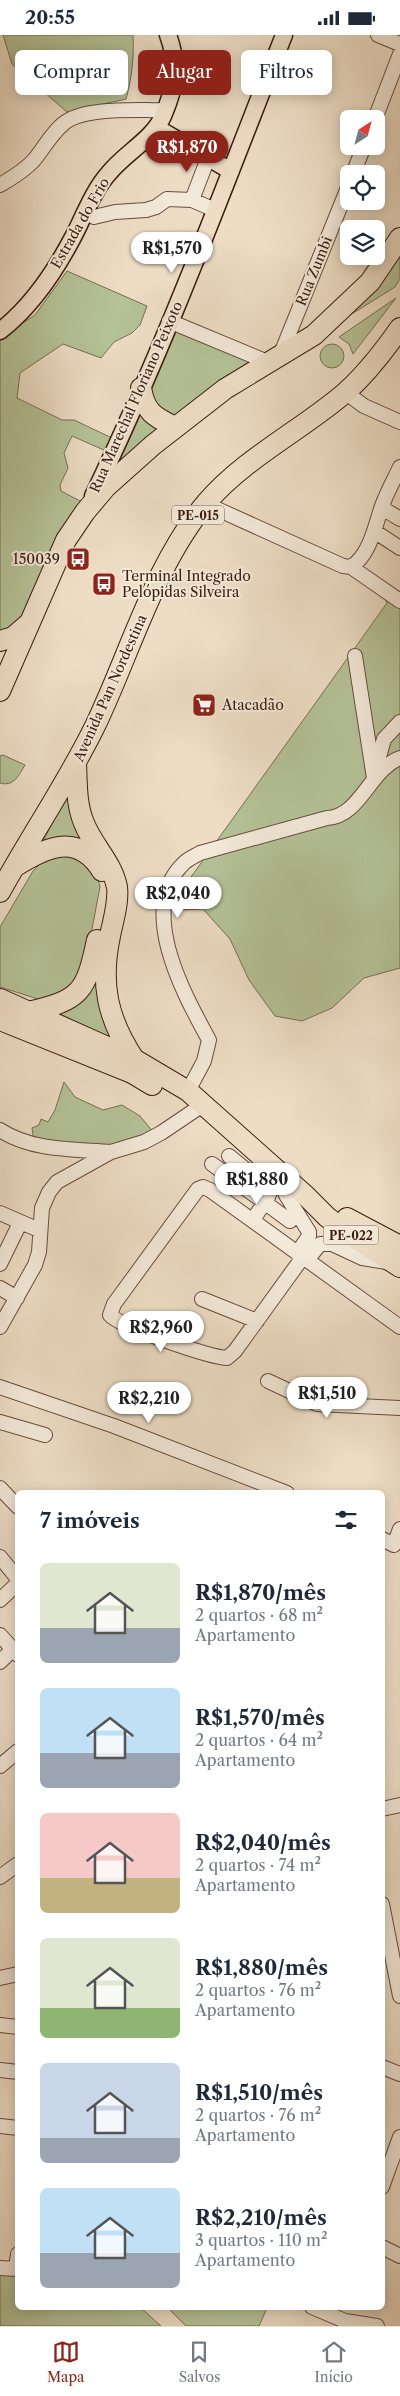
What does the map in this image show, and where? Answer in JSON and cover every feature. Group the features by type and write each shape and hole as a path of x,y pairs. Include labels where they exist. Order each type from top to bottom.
{"highway":[{"path":"2,682 66,540 85,512 126,468 175,427 226,389 314,335 370,282 400,238"},
{"name":"Avenida Pan Nordestina","path":"0,891 76,763 118,677 162,572 206,504 241,470 346,392 362,377 400,329"},
{"path":"142,388 144,402 148,409 154,416 175,427"},
{"path":"0,641 13,637 32,619"},
{"path":"76,763 78,802 83,823 111,869 117,890 106,952 104,984 109,1007 120,1035 134,1059"},
{"path":"13,868 41,851 66,845 90,855 97,862 104,874 106,887 92,962 84,987 77,995 66,1001 28,1011"},
{"name":"PE-022","path":"0,999 134,1059 197,1098 306,1196 398,1259"},
{"path":"0,1020 132,1073 184,1103 197,1098"}],"main road":[{"path":"168,35 176,72 162,118 208,158 231,171"},
{"name":"Rua Marechal Floriano Peixoto","path":"85,512 142,388 231,171 284,35"},
{"name":"Estrada do Frio","path":"0,331 24,310 43,286 73,238 80,221 108,173 162,118"}],"street":[{"path":"378,35 400,44"},
{"path":"378,110 400,54"},
{"path":"0,185 33,161 64,123 73,118 97,112 162,118"},
{"path":"192,199 208,158"},
{"path":"94,217 115,212 146,210 156,207 166,199 192,199 215,210"},
{"name":"Rua Zumbi","path":"275,360 340,206"},
{"path":"169,321 275,360"},
{"path":"346,392 364,406 400,422"},
{"path":"351,567 362,557 400,467"},
{"path":"206,504 334,562 351,567 400,601"},
{"path":"382,508 400,519"},
{"path":"374,531 400,548"},
{"path":"355,656 374,778"},
{"path":"374,778 384,739 400,722"},
{"path":"0,1327 35,1265 39,1252 42,1208 48,1192 56,1182 111,1152 144,1142 161,1133 197,1098 209,1040 178,980 169,953 163,914 168,890 174,876 184,863 200,853 327,818 338,818 352,806 374,778 400,758"},
{"path":"0,1130 22,1141 43,1147 111,1152"},
{"path":"229,1156 267,1187 270,1192 253,1220"},
{"path":"212,1164 290,1221"},
{"path":"279,1171 286,1195 309,1232 309,1236 302,1257 257,1321 227,1358 115,1320 110,1315 111,1310 198,1189 203,1187 253,1220 302,1257 400,1327"},
{"path":"0,1213 39,1230"},
{"path":"0,1264 20,1223"},
{"path":"302,1257 320,1244 326,1243 362,1258 398,1259"},
{"path":"0,1288 17,1298"},
{"path":"202,1299 257,1321"},
{"path":"268,1381 317,1404 331,1388 358,1406 397,1404"},
{"path":"0,1387 114,1426 252,1486 272,1490"},
{"path":"0,1422 45,1435"},
{"path":"0,1488 15,1504"},
{"path":"388,1542 400,1529"},
{"path":"0,1557 15,1575"},
{"path":"0,1600 15,1586"},
{"path":"0,1635 15,1653 0,1661"},
{"path":"0,1766 15,1754"},
{"path":"385,1808 400,1805"},
{"path":"0,1877 15,1866"},
{"path":"385,1919 400,1996"},
{"path":"0,1978 15,1975"},
{"path":"0,2025 15,2027"},
{"path":"385,2068 400,2074"},
{"path":"0,2070 15,2072"},
{"path":"0,2126 15,2128"},
{"path":"385,2179 400,2137"},
{"path":"385,2248 400,2256"},
{"path":"0,2268 15,2269"},
{"path":"319,2310 346,2321 377,2326"}],"green space":[{"path":"3,35 133,35 132,67 128,91 128,50 15,50 15,67 12,64"},
{"path":"48,95 127,95 126,99 67,112"},
{"path":"400,245 400,279 395,287 334,325 385,265"},
{"path":"67,271 147,306 140,325 132,333 114,342 101,358 63,344 20,373 17,398 62,420 74,420 112,438 106,451 72,436 64,453 68,468 60,485 61,491 82,502 17,627 0,635 0,341 7,333 35,315"},
{"path":"396,298 353,354 349,344 339,337"},
{"path":"173,326 256,360 112,473"},
{"path":"332,344 341,347 344,356 341,365 332,368 323,365 320,356 323,347"},
{"path":"375,581 400,594 400,968 364,978 332,1008 302,1021 275,1016 249,980 230,939 203,909 178,910 181,891 387,603"},
{"path":"3,755 25,765 21,773 12,782 5,784 0,783 0,756"},
{"path":"74,782 71,806 82,829 107,866 114,889 102,968 103,998 117,1042 58,1013 79,1000 86,990 100,946 108,900 108,887 104,870 92,854 72,845 43,841"},
{"path":"78,855 97,875 100,887 86,960 72,991 41,1000 0,987 0,927 33,871 46,858"},
{"path":"64,1082 75,1097 103,1110 122,1105 140,1116 154,1133 110,1149 34,1142 32,1128 39,1125 41,1119 48,1122 55,1110"},
{"path":"0,2273 15,2274 15,2310 143,2310 161,2326 0,2326"},
{"path":"170,2310 266,2310 259,2326 186,2326"}],"place":[{"name":"150039","path":"78,559"},
{"name":"Terminal Integrado Pelópidas Silveira","path":"104,584"},
{"name":"Atacadão","path":"204,705"}]}
